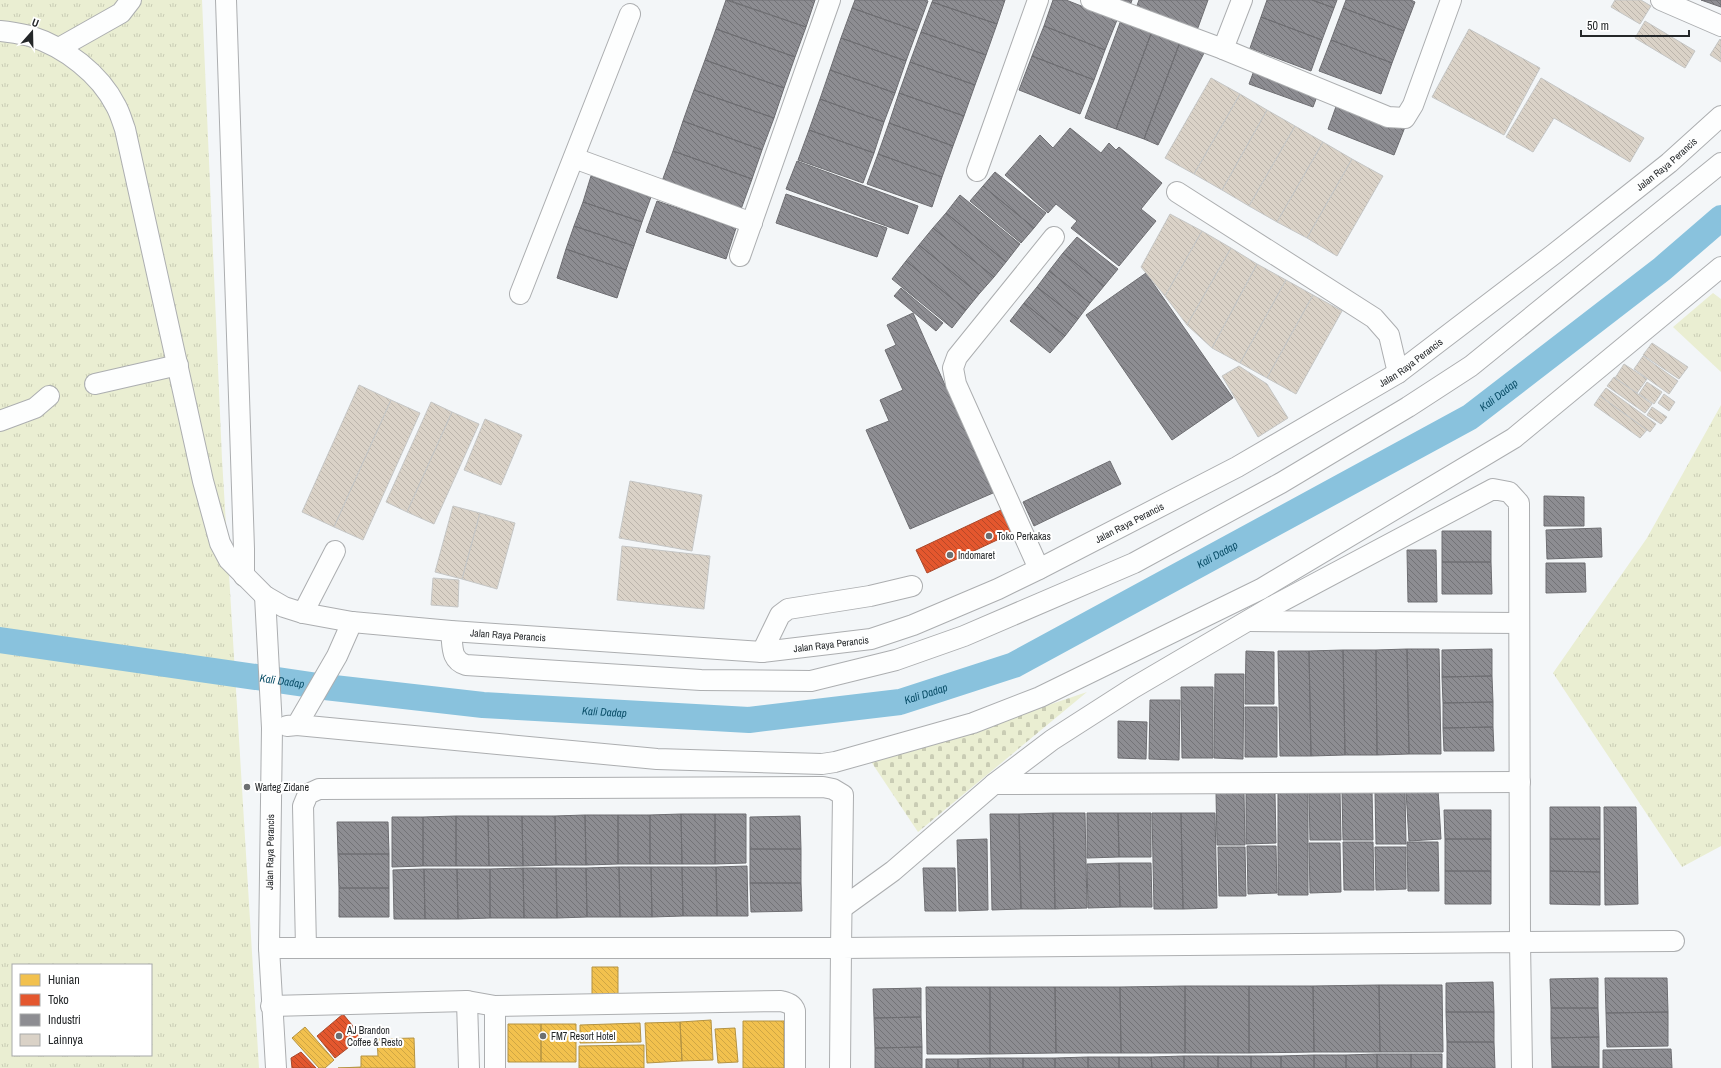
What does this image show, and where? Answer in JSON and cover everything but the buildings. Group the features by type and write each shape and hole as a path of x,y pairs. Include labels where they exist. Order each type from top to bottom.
{"street":[{"path":"58,48 121,13 130,0"},
{"path":"226,0 244,576"},
{"path":"740,256 830,0"},
{"path":"977,171 1038,0"},
{"path":"1091,0 1223,49 1388,117 1405,118 1413,106 1451,0"},
{"path":"1223,49 1242,0"},
{"path":"1661,0 1721,26"},
{"path":"520,294 630,14"},
{"path":"0,31 30,36 58,48 83,66 104,86 116,106 125,129 203,481 214,524 220,543 229,560 265,596"},
{"name":"Jalan Raya Perancis","path":"265,596 284,608 352,622 451,631 762,652 870,639 913,626 998,589 1039,569 1237,467 1398,373 1554,254 1663,168 1721,116"},
{"path":"574,158 752,223"},
{"path":"451,631 454,656 458,662 466,665 701,680 811,681 896,660 964,636 1134,563 1281,483 1408,407 1470,366 1721,163"},
{"path":"1176,192 1374,318 1389,335 1398,373"},
{"path":"1039,569 956,384 953,368 958,357 1054,237"},
{"path":"272,728 297,725 657,759 822,764 835,762 973,723 1040,697 1261,589 1514,438 1721,268"},
{"path":"95,384 178,365"},
{"path":"0,421 35,408 48,396"},
{"path":"842,908 893,871 994,784 1052,740 1115,700 1280,602 1493,489 1509,492 1519,503 1520,942 1522,1068"},
{"path":"303,613 335,551"},
{"path":"762,652 780,615 788,609 870,596 912,586"},
{"name":"Jalan Raya Perancis","path":"265,596 272,728 268,948 276,1068"},
{"path":"1249,621 1519,623"},
{"path":"297,725 337,656 352,622"},
{"path":"994,784 1520,782"},
{"path":"306,948 303,806 308,794 318,789 823,787 833,789 843,795 840,1068"},
{"path":"268,948 841,948 1674,941"},
{"path":"467,1001 469,1068"},
{"path":"272,1006 467,1001 495,1006 781,1001 789,1003 796,1011 795,1068"},
{"path":"495,1006 495,1068"}],"green space":[{"path":"0,0 202,0 222,459 259,1068 0,1068"},
{"path":"1713,293 1721,299 1721,372 1673,327"},
{"path":"1721,405 1721,846 1682,867 1553,673 1647,538"},
{"path":"1087,692 918,832 870,760 980,728"}],"waterway":[{"name":"Kali Dadap","path":"0,640 325,687 483,705 749,720 900,702 1014,665 1470,417 1662,269 1721,218"}],"place":[{"name":"Toko Perkakas","path":"989,536"},
{"name":"Indomaret","path":"950,555"},
{"name":"Warteg Zidane","path":"247,787"},
{"name":"AJ Brandon Coffee & Resto","path":"339,1036"},
{"name":"FM7 Resort Hotel","path":"543,1036"}]}
